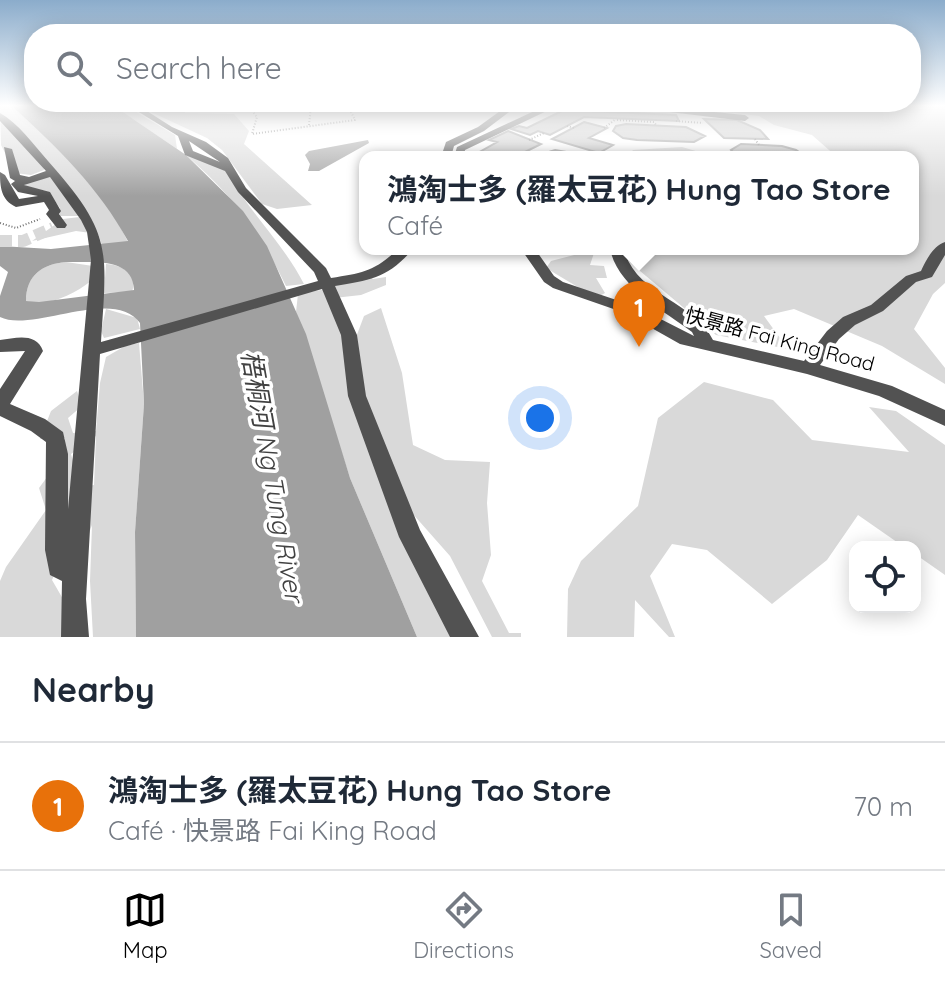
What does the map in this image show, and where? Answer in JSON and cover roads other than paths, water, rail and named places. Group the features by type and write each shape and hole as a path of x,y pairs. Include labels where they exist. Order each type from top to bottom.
{"street":[{"path":"18,136 51,173 90,227 98,261 76,570 75,637"},
{"path":"183,136 224,160 242,190 321,271 328,283 349,335 357,396 411,537 465,637"},
{"path":"447,151 449,144 467,136"},
{"path":"460,151 489,136"},
{"path":"7,149 15,178 51,173"},
{"path":"0,175 9,196 16,203 44,198"},
{"path":"25,179 17,184 18,189 46,194 44,198 55,211 55,222 90,227"},
{"path":"808,368 833,335 849,321 877,308 911,279 927,274 940,249 945,246"},
{"path":"92,350 328,283 370,276 385,269 400,255"},
{"name":"快景路 Fai King Road","path":"532,255 549,279 558,285 631,310 686,340 808,368 885,391 945,418"},
{"path":"617,255 627,273 699,329 705,342"},
{"path":"0,346 28,343 33,346 34,351 0,406 56,438 59,463 57,553 59,566 68,571 76,570"}],"water":[{"name":"梧桐河 Ng Tung River","path":"43,136 158,136 186,155 243,211 267,246 306,334 350,478 417,637 136,637 135,532 144,404 140,323 128,313 112,309 32,319 0,317 0,296 8,272 0,266 0,246 51,249 128,241 104,203","holes":["66,262 98,262 119,266 126,271 132,279 134,290 26,301 29,284 43,268"]},
{"path":"368,140 369,143 319,171 308,171 310,164 305,155 309,151"}],"tunnel":[{"path":"0,241 23,241 53,228"}],"place":[{"name":"鴻淘士多 (羅太豆花) Hung Tao Store","path":"639,347"}]}
